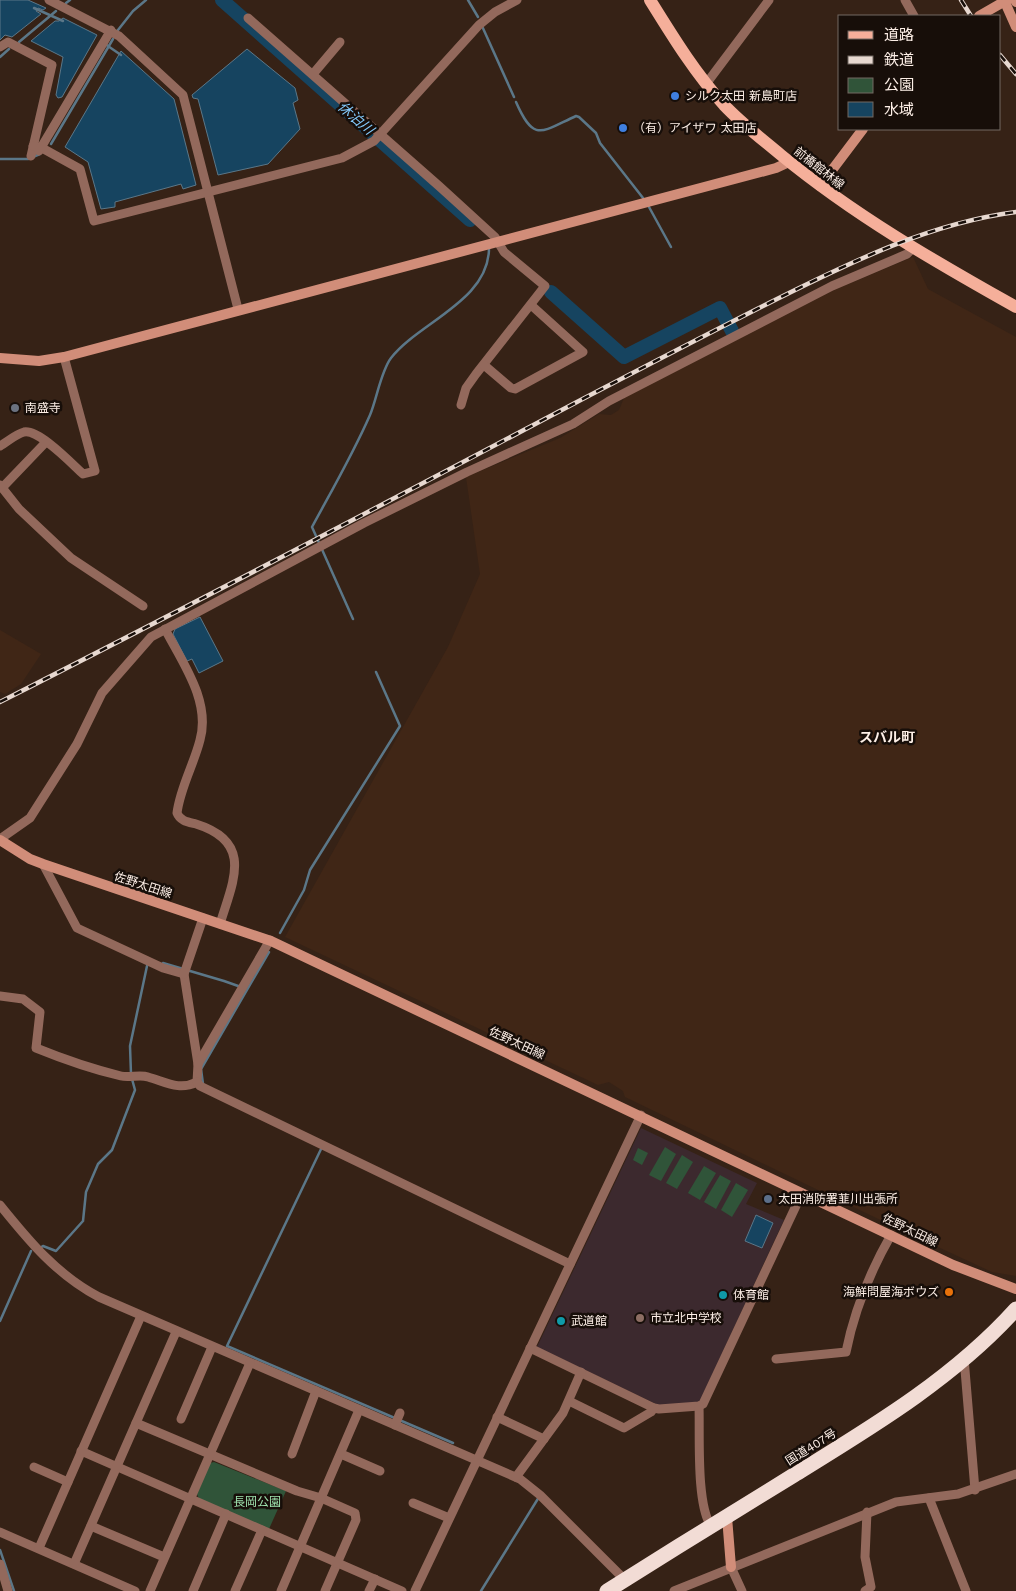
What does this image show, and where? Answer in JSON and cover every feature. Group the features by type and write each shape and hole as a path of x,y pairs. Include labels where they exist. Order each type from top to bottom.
{"highway":[{"name":"国道407号","path":"607,1591 904,1404 990,1336 1016,1309"}],"main road":[{"name":"前橋館林線","path":"650,0 706,84 749,129 820,186 912,249 1016,307"},
{"path":"981,15 1009,1 1016,27"},
{"path":"820,186 861,130"},
{"path":"0,358 39,361 64,357 238,309 768,170 789,162"},
{"name":"佐野太田線","path":"0,839 30,859 43,864 270,940 953,1265 1016,1289"},
{"path":"727,1516 731,1567"}],"street":[{"path":"49,0 62,2 111,30 183,95 238,309"},
{"path":"42,148 80,168 94,221 342,158 378,137 479,25 495,12 517,0"},
{"path":"706,84 769,0"},
{"path":"905,0 913,15"},
{"path":"248,18 313,74 378,137 499,242 504,252 545,286 466,388 461,405"},
{"path":"0,47 8,42 52,64 31,156 42,148 111,30"},
{"path":"313,74 340,42"},
{"path":"0,839 30,818 77,744 102,693 151,637 314,549 467,472 572,424 609,401 735,335 832,286 907,254 912,249"},
{"path":"484,365 511,388 515,389 583,352 531,305"},
{"path":"0,446 25,432 34,433 83,474 94,471 64,357"},
{"path":"46,442 1,486 19,509 71,558 144,606"},
{"path":"165,629 195,687 203,716 201,738 177,813 182,820 212,829 226,842 235,859 234,878 220,924"},
{"path":"43,864 77,928 163,968 185,971"},
{"path":"196,1082 198,1064 185,971 204,918"},
{"path":"198,1064 270,940"},
{"path":"0,996 24,999 40,1012 36,1048 96,1069 124,1076 148,1077 167,1085 188,1087 196,1082"},
{"path":"196,1082 200,1086 570,1264"},
{"path":"415,1591 640,1115"},
{"path":"530,1348 654,1408 699,1406 703,1404 728,1356 802,1193"},
{"path":"0,1205 34,1247 64,1275 99,1297 176,1332 516,1477 540,1495 625,1580"},
{"path":"776,1359 846,1352 858,1308 891,1234"},
{"path":"39,1548 141,1316"},
{"path":"74,1564 176,1332"},
{"path":"181,1419 212,1347"},
{"path":"964,1358 975,1490"},
{"path":"150,1591 250,1363"},
{"path":"516,1477 563,1413 581,1372"},
{"path":"292,1454 316,1391"},
{"path":"569,1401 624,1428 651,1412 654,1408"},
{"path":"699,1406 702,1495 706,1519 711,1526"},
{"path":"281,1591 360,1410"},
{"path":"395,1425 400,1413"},
{"path":"497,1417 544,1439"},
{"path":"136,1423 297,1492 321,1498 355,1513 357,1516 325,1591"},
{"path":"81,1451 402,1591"},
{"path":"340,1454 380,1471"},
{"path":"34,1467 68,1482"},
{"path":"674,1591 731,1567 789,1546 867,1512 896,1502 975,1490 1016,1474"},
{"path":"929,1498 966,1591"},
{"path":"413,1502 449,1518"},
{"path":"865,1591 871,1587 865,1557 867,1512"},
{"path":"193,1591 226,1514"},
{"path":"91,1526 164,1557"},
{"path":"235,1591 262,1530"},
{"path":"0,1532 135,1591"},
{"path":"0,1564 8,1591"},
{"path":"731,1567 742,1591"},
{"path":"369,1591 374,1579"}],"shaded area":[{"path":"913,257 928,289 1016,337 1016,1276 992,1272 625,1097 623,1091 609,1082 598,1085 285,937 448,647 480,574 466,477 560,438 599,414 611,415 619,410 624,398 834,290"},
{"path":"0,630 41,654 21,684 5,694 0,692"},
{"path":"641,1128 757,1183 746,1204 784,1220 699,1403 660,1406 537,1347"}],"green space":[{"path":"665,1147 676,1154 661,1181 649,1175"},
{"path":"638,1148 648,1153 642,1165 633,1160"},
{"path":"682,1155 693,1162 677,1189 666,1183"},
{"path":"704,1166 716,1173 700,1200 688,1193"},
{"path":"720,1175 731,1181 716,1209 704,1202"},
{"path":"736,1183 748,1190 732,1217 721,1210"},
{"name":"長岡公園","path":"214,1462 286,1491 269,1529 199,1499 197,1494 210,1463"}],"water":[{"path":"0,0 28,0 46,8 43,10 38,8 36,11 41,14 12,37 5,35 0,40"},
{"path":"63,18 97,35 62,97 58,98 56,95 63,57 31,41 55,21"},
{"path":"247,49 295,88 298,100 293,103 300,129 268,164 218,175 198,99 193,98 192,95"},
{"path":"121,51 174,99 196,185 183,189 181,184 115,202 115,207 101,209 88,162 65,147"},
{"path":"200,617 223,661 199,673 192,659 187,661 173,634 175,629"},
{"path":"756,1215 773,1223 762,1248 745,1241"}],"waterway":[{"path":"66,3 70,0"},
{"path":"118,30 133,11 146,0"},
{"name":"休泊川","path":"222,0 470,220"},
{"path":"468,0 478,17"},
{"path":"34,8 63,21"},
{"path":"19,42 56,11"},
{"path":"482,26 514,97"},
{"path":"51,144 113,39"},
{"path":"105,44 121,55"},
{"path":"0,57 9,49"},
{"path":"516,102 522,115 534,129 546,129 576,116 579,117 596,133 600,143 643,198"},
{"path":"0,159 28,159 40,154"},
{"path":"649,207 671,247"},
{"path":"353,619 312,527 342,472 373,408 382,377 391,358 403,345 465,297 478,282 486,266 489,248"},
{"name":"休泊川","path":"551,292 624,357 720,308 732,331"},
{"path":"280,933 304,890 310,870 400,726 376,672"},
{"path":"203,1084 201,1069 269,952"},
{"path":"163,963 241,987"},
{"path":"131,1074 130,1046 147,966"},
{"path":"40,1248 43,1246 56,1251 83,1221 86,1192 98,1164 112,1150 135,1090 132,1079"},
{"path":"322,1147 227,1346 453,1443"},
{"path":"0,1321 31,1251"},
{"path":"481,1591 539,1497"},
{"path":"0,1550 14,1591"}],"railway":[{"path":"961,0 970,15"},
{"path":"1001,56 1016,74"},
{"path":"0,702 806,285 893,245 923,234 984,217 1016,212"}],"place":[{"name":"シルク太田 新島町店","path":"675,96"},
{"name":"（有）アイザワ 太田店","path":"623,128"},
{"name":"南盛寺","path":"15,408"},
{"name":"太田消防署韮川出張所","path":"768,1199"},
{"name":"海鮮問屋海ボウズ","path":"949,1292"},
{"name":"体育館","path":"723,1295"},
{"name":"市立北中学校","path":"640,1318"},
{"name":"武道館","path":"561,1321"}],"district":[{"name":"スバル町","path":"887,737"}]}
